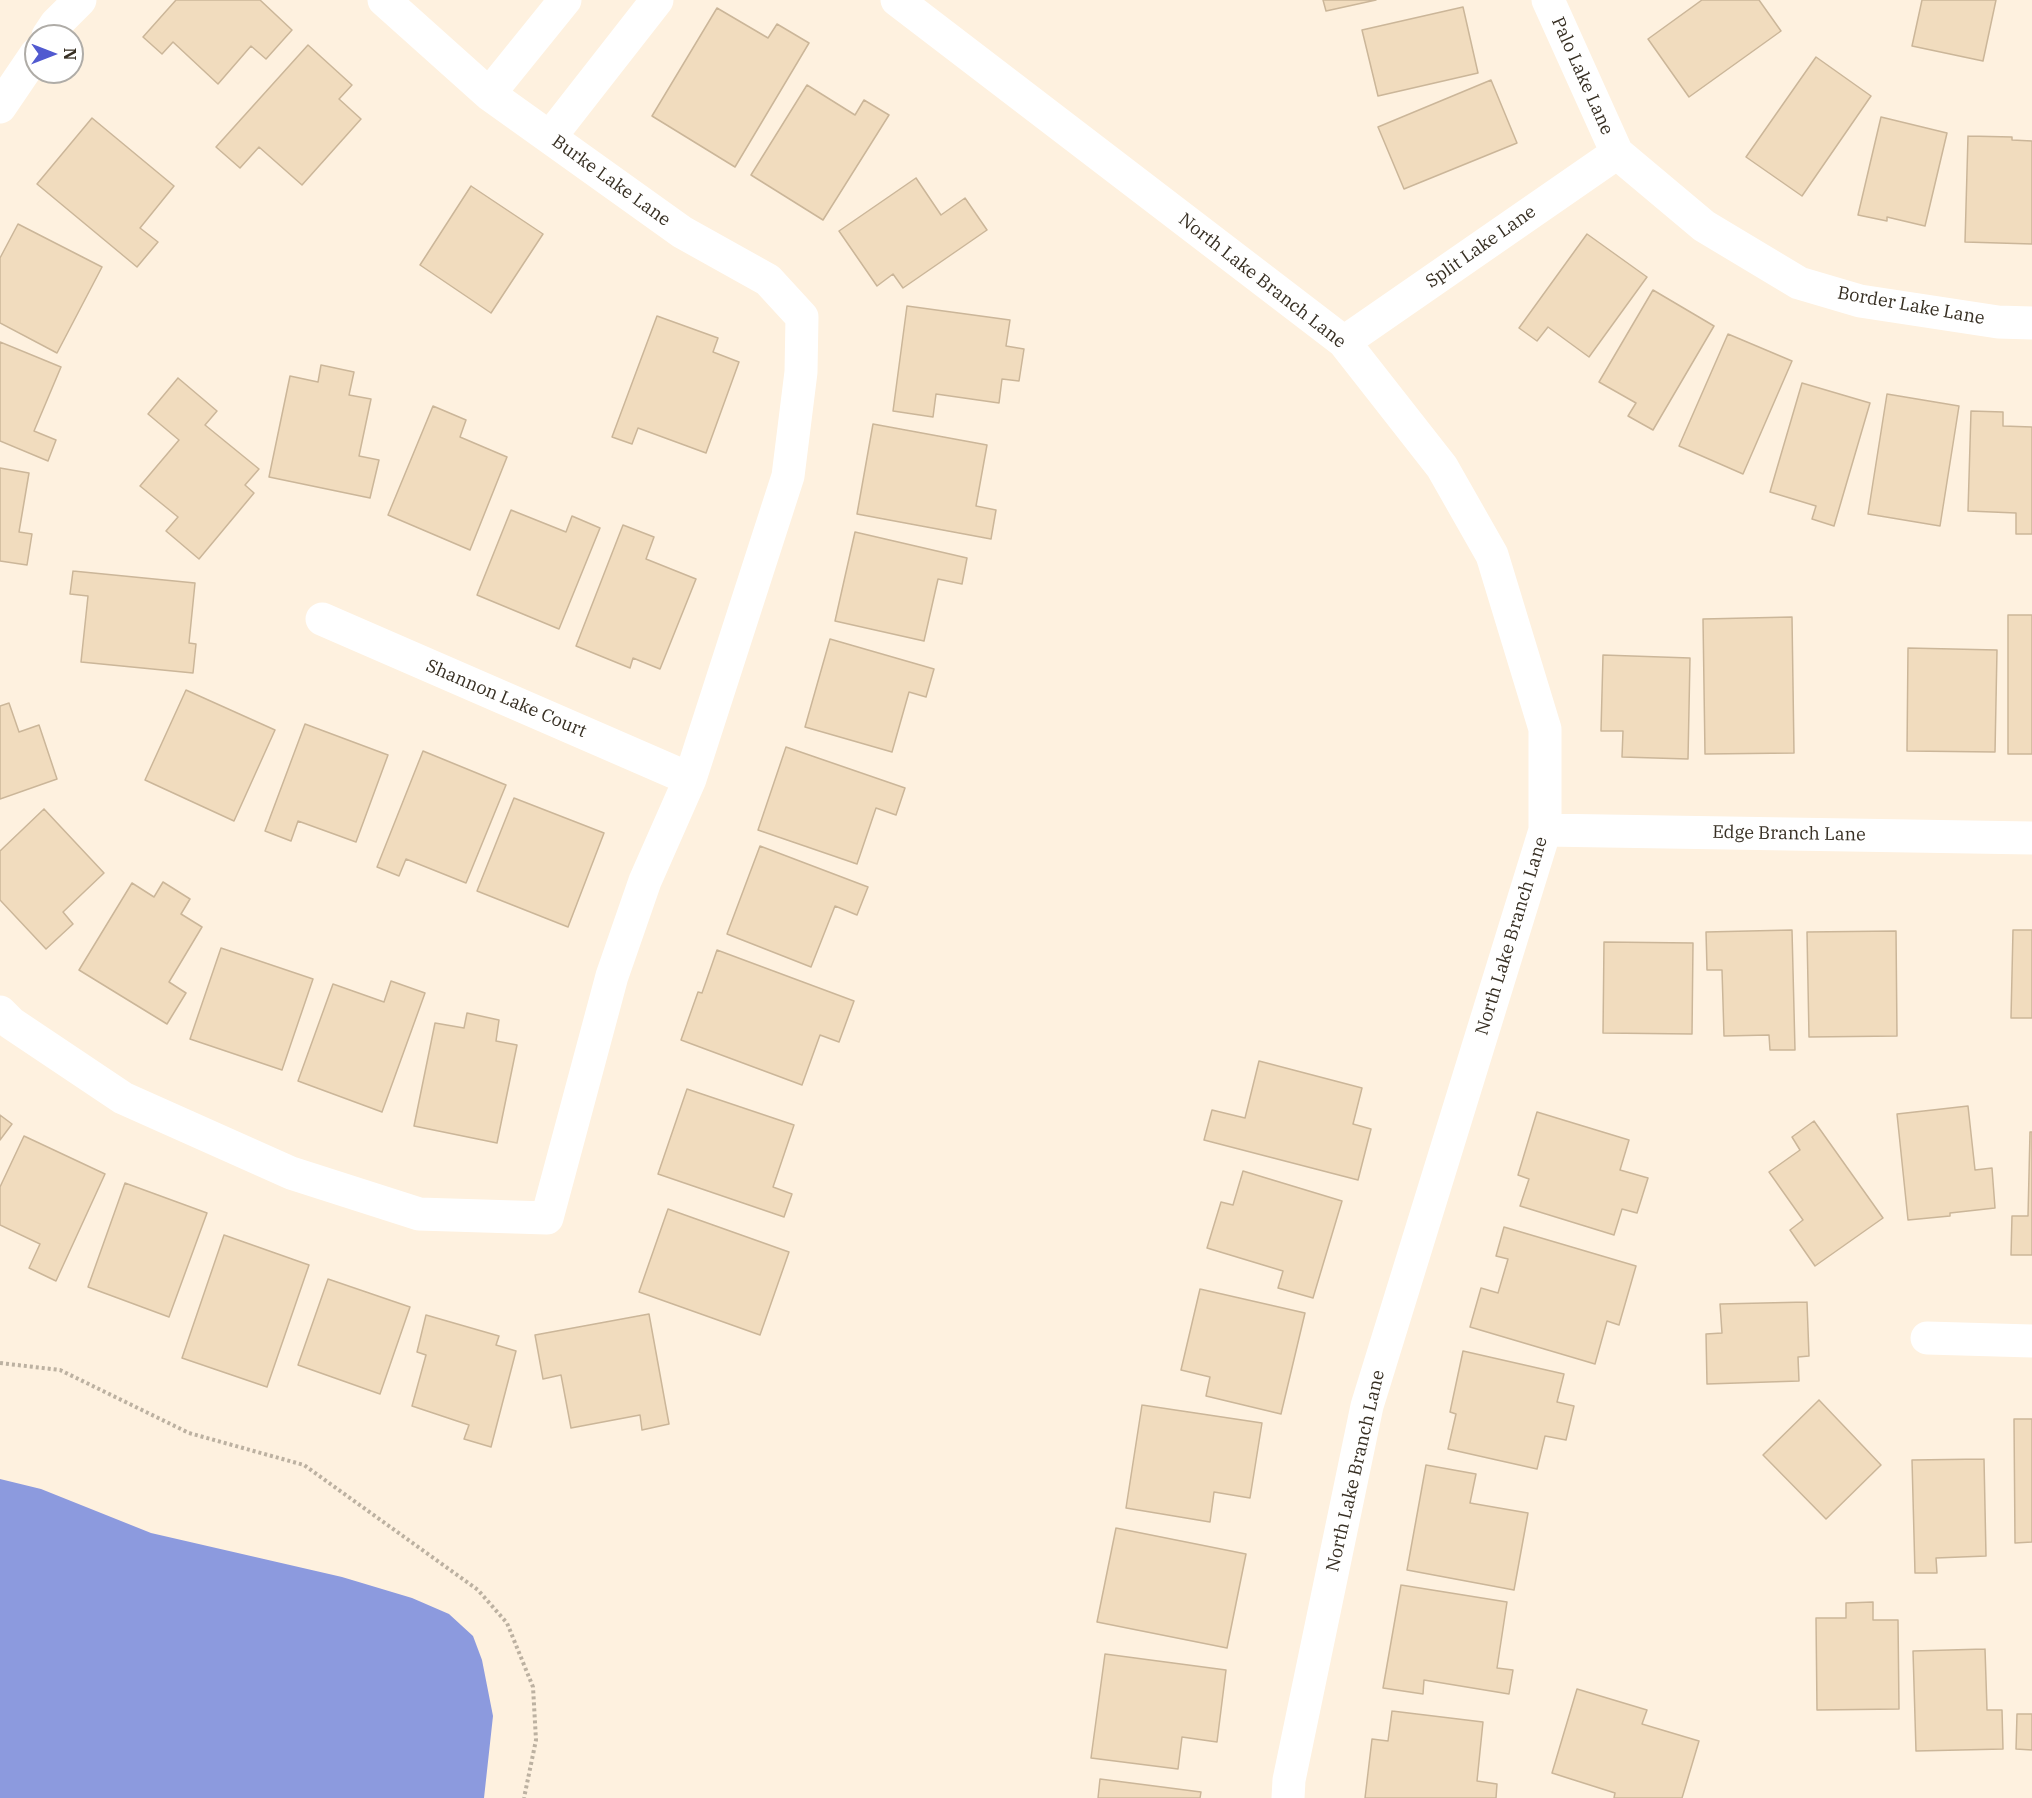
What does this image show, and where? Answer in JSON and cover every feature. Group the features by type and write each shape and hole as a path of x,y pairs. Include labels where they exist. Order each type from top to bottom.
{"street":[{"path":"56,24 80,0"},
{"name":"Burke Lake Lane","path":"0,1012 11,1023 123,1098 291,1173 419,1214 547,1218 612,976 645,882 690,779 788,476 801,372 802,317 768,280 682,232 489,94 384,0"},
{"path":"489,94 565,0"},
{"path":"550,137 657,0"},
{"name":"North Lake Branch Lane","path":"897,0 1344,342 1442,467 1492,555 1545,729 1545,830 1367,1406 1289,1780 1288,1798"},
{"name":"Palo Lake Lane","path":"1548,0 1617,153"},
{"path":"0,108 24,72"},
{"name":"Split Lake Lane","path":"1344,342 1617,153"},
{"name":"Border Lake Lane","path":"1617,153 1704,226 1799,283 1860,301 1998,322 2032,323"},
{"name":"Shannon Lake Court","path":"322,619 690,779"},
{"name":"Edge Branch Lane","path":"1545,830 2032,838"},
{"path":"1927,1338 2032,1341"}],"path":[{"path":"0,1363 60,1370 189,1433 304,1465 478,1590 507,1623 533,1687 536,1740 524,1798"}],"water":[{"path":"0,1479 41,1489 151,1533 342,1577 412,1598 449,1614 473,1636 482,1660 493,1716 484,1798 0,1798"}],"building":[{"path":"176,0 260,0 292,30 266,59 251,46 218,84 173,42 162,54 143,37"},
{"path":"1323,0 1376,0 1326,11"},
{"path":"1702,0 1759,0 1781,31 1689,97 1648,39"},
{"path":"1922,0 1996,0 1983,61 1912,46"},
{"path":"1463,7 1478,73 1378,96 1362,30"},
{"path":"717,8 768,38 777,24 809,43 735,167 652,116"},
{"path":"308,45 352,85 339,99 361,119 302,185 259,147 240,168 216,147"},
{"path":"1816,57 1871,96 1802,196 1746,157"},
{"path":"1491,80 1517,143 1404,189 1378,127"},
{"path":"807,85 855,115 864,100 889,115 823,220 751,175"},
{"path":"1881,117 1947,133 1925,226 1887,217 1887,221 1858,215"},
{"path":"92,118 174,186 140,228 158,242 137,267 37,184"},
{"path":"1968,136 2012,137 2012,140 2032,141 2032,244 1965,242"},
{"path":"916,178 941,215 965,198 987,230 903,288 893,274 877,286 839,231"},
{"path":"471,186 543,234 491,313 420,265"},
{"path":"18,224 102,267 57,353 0,323 0,258"},
{"path":"1587,234 1647,277 1589,357 1548,327 1537,341 1519,328"},
{"path":"1653,290 1714,326 1653,430 1628,416 1636,403 1599,382"},
{"path":"907,306 1010,320 1006,346 1024,349 1019,381 1002,379 999,403 936,394 933,417 893,411"},
{"path":"657,316 718,338 713,352 739,362 706,453 638,428 632,444 612,437"},
{"path":"1728,334 1792,361 1743,474 1679,446"},
{"path":"0,342 61,367 34,431 56,440 48,461 0,441"},
{"path":"321,365 354,372 349,395 371,399 359,456 379,460 370,498 269,477 290,376 318,382"},
{"path":"178,378 217,411 205,425 259,469 245,485 254,493 199,559 166,531 178,517 140,486 179,440 148,414"},
{"path":"1802,383 1870,403 1834,526 1812,519 1816,506 1770,492"},
{"path":"1887,394 1959,406 1940,526 1868,514"},
{"path":"433,406 466,420 460,437 507,457 470,550 388,515"},
{"path":"1971,411 2003,412 2003,426 2032,427 2032,534 2016,534 2016,513 1968,511"},
{"path":"873,424 987,445 976,506 996,510 991,539 857,514"},
{"path":"0,468 29,473 19,532 32,534 27,565 0,561"},
{"path":"511,510 566,532 572,516 600,528 559,629 477,595"},
{"path":"623,525 654,537 646,559 696,579 660,669 633,658 630,668 576,646"},
{"path":"855,532 967,558 962,584 938,579 924,641 835,621"},
{"path":"73,571 195,583 189,643 196,644 193,673 81,662 88,596 70,594"},
{"path":"2008,615 2032,615 2032,754 2008,754"},
{"path":"1792,617 1794,753 1705,754 1703,619"},
{"path":"830,639 934,669 926,697 909,692 892,752 805,727"},
{"path":"1908,648 1997,650 1995,752 1907,751"},
{"path":"1603,655 1690,658 1688,759 1622,757 1623,731 1601,731"},
{"path":"186,690 275,730 234,821 145,780"},
{"path":"9,703 19,732 39,725 57,779 0,799 0,706"},
{"path":"305,724 388,755 356,842 298,821 291,841 265,831"},
{"path":"786,747 905,788 896,815 876,808 857,864 758,830"},
{"path":"423,751 506,785 466,883 406,859 399,876 377,867"},
{"path":"514,798 604,833 568,927 477,891"},
{"path":"44,809 104,873 63,912 73,924 46,949 0,900 0,851"},
{"path":"760,846 868,887 857,915 835,906 811,967 727,934"},
{"path":"163,882 190,899 181,914 202,927 169,982 186,993 167,1024 79,970 132,883 154,897"},
{"path":"1792,930 1795,1050 1770,1050 1769,1035 1724,1036 1722,970 1707,970 1706,932"},
{"path":"2013,930 2032,930 2032,1018 2011,1018"},
{"path":"1896,931 1897,1036 1809,1037 1807,932"},
{"path":"1604,942 1693,943 1692,1034 1603,1033"},
{"path":"221,948 313,979 282,1070 190,1039"},
{"path":"717,950 854,1001 839,1042 820,1035 802,1085 681,1040 698,992 702,993"},
{"path":"391,981 425,993 382,1112 298,1081 333,984 384,1002"},
{"path":"467,1013 499,1020 496,1041 517,1045 497,1143 414,1126 435,1023 464,1028"},
{"path":"1259,1061 1362,1088 1353,1124 1371,1129 1358,1180 1204,1140 1212,1110 1245,1118"},
{"path":"687,1089 794,1125 773,1187 792,1194 784,1217 658,1174"},
{"path":"1968,1106 1975,1170 1992,1168 1995,1208 1908,1220 1897,1114"},
{"path":"1537,1112 1629,1140 1620,1170 1648,1178 1637,1213 1622,1209 1614,1235 1520,1206 1529,1179 1518,1175"},
{"path":"0,1115 12,1124 0,1140"},
{"path":"1814,1121 1883,1218 1815,1266 1790,1230 1803,1220 1769,1172 1800,1150 1792,1137"},
{"path":"2030,1132 2032,1132 2032,1255 2011,1255 2012,1216 2028,1216"},
{"path":"24,1136 105,1174 56,1281 29,1268 40,1244 0,1225 0,1187"},
{"path":"1243,1171 1342,1201 1313,1298 1278,1288 1283,1271 1207,1248 1221,1202 1233,1205"},
{"path":"125,1183 207,1213 169,1317 88,1287"},
{"path":"668,1209 789,1252 760,1335 639,1292"},
{"path":"1504,1227 1636,1266 1619,1325 1607,1321 1595,1364 1470,1327 1481,1288 1498,1293 1508,1259 1496,1256"},
{"path":"224,1235 309,1265 267,1387 182,1358"},
{"path":"328,1279 410,1307 380,1394 298,1365"},
{"path":"1200,1289 1305,1313 1281,1414 1206,1396 1210,1377 1181,1370"},
{"path":"1807,1302 1809,1356 1798,1357 1799,1381 1707,1384 1706,1334 1722,1333 1720,1304"},
{"path":"649,1314 669,1424 642,1430 640,1415 571,1428 561,1375 543,1379 535,1335"},
{"path":"426,1315 499,1336 496,1345 516,1351 491,1447 464,1439 469,1425 412,1406 426,1355 417,1352"},
{"path":"1463,1351 1564,1374 1557,1402 1574,1406 1566,1440 1545,1436 1537,1469 1448,1449 1456,1414 1450,1412"},
{"path":"1819,1400 1881,1465 1826,1519 1763,1455"},
{"path":"1142,1405 1262,1423 1250,1498 1214,1492 1210,1522 1126,1508"},
{"path":"2014,1419 2032,1419 2032,1542 2015,1543"},
{"path":"1984,1459 1986,1556 1936,1558 1937,1573 1915,1573 1912,1460"},
{"path":"1426,1465 1476,1474 1470,1503 1528,1513 1514,1590 1407,1570"},
{"path":"1116,1528 1246,1554 1227,1648 1097,1622"},
{"path":"1401,1585 1507,1602 1497,1668 1513,1670 1509,1694 1424,1680 1423,1694 1383,1688"},
{"path":"1873,1602 1873,1620 1898,1620 1899,1709 1817,1710 1816,1618 1846,1618 1846,1603"},
{"path":"1985,1649 1987,1710 2002,1710 2003,1749 1916,1751 1913,1651"},
{"path":"1105,1654 1226,1670 1217,1742 1182,1737 1178,1769 1091,1758"},
{"path":"1577,1689 1647,1710 1642,1724 1699,1741 1682,1798 1614,1798 1615,1793 1552,1773"},
{"path":"1392,1711 1483,1722 1477,1781 1497,1784 1496,1798 1365,1798 1372,1739 1388,1741"},
{"path":"2017,1714 2032,1714 2032,1750 2016,1749"},
{"path":"1100,1779 1201,1792 1200,1798 1098,1798"}]}
